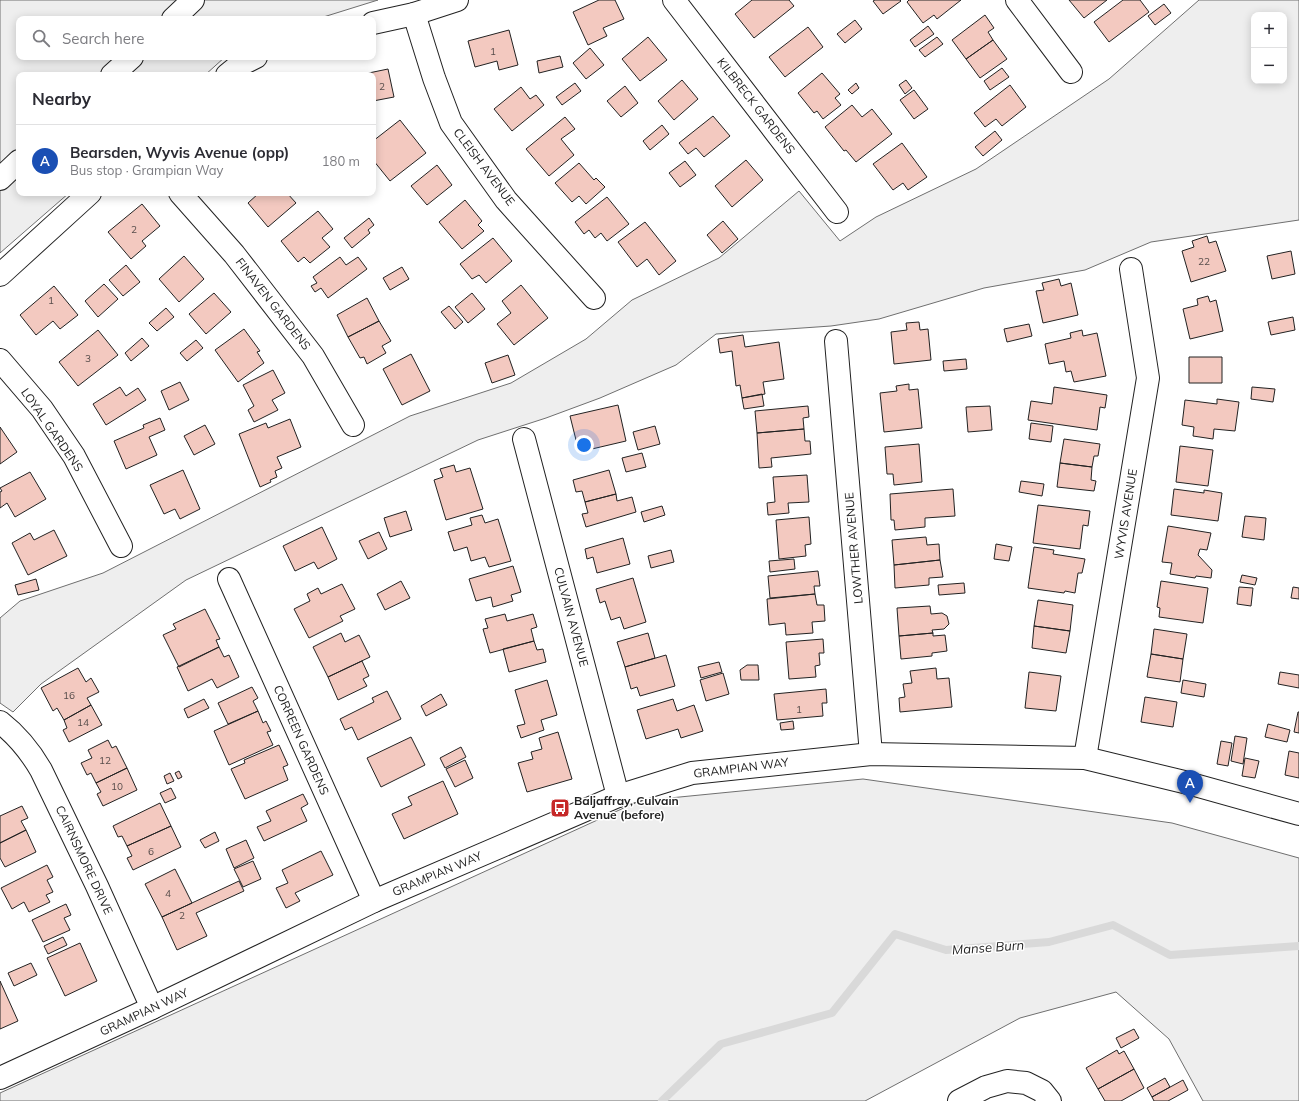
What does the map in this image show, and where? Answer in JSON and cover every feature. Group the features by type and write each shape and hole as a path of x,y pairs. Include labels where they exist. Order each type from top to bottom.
{"street":[{"path":"176,16 193,0"},
{"path":"376,22 414,14 457,0"},
{"name":"KILBRECK GARDENS","path":"674,0 837,212"},
{"path":"1017,0 1071,72"},
{"name":"CLEISH AVENUE","path":"414,14 450,123 506,200 594,298"},
{"path":"115,72 129,60"},
{"path":"231,72 238,66 250,60"},
{"path":"0,179 16,164"},
{"path":"0,275 87,196"},
{"name":"FINAVEN GARDENS","path":"183,196 234,254 313,356 353,425"},
{"name":"WYVIS AVENUE","path":"1085,758 1148,378 1131,269"},
{"name":"LOWTHER AVENUE","path":"836,341 871,754"},
{"name":"LOYAL GARDENS","path":"0,360 42,409 74,456 121,546"},
{"name":"CULVAIN AVENUE","path":"524,439 618,796"},
{"name":"CORREEN GARDENS","path":"229,579 374,901"},
{"name":"CAIRNSMORE DRIVE","path":"0,722 23,742 41,770 97,886 152,1008"},
{"name":"GRAMPIAN WAY","path":"0,1078 152,1008 374,901 618,796 692,773 871,754 1085,758 1184,782 1299,814"},
{"path":"959,1101 986,1087 1007,1082 1026,1083 1042,1091 1050,1101"}],"shaded area":[{"path":"0,0 378,0 327,16 16,16 16,60 222,60 208,72 16,72 16,196 66,196 0,253"},
{"path":"1199,0 1299,0 1299,220 1151,242 1085,270 984,288 879,319 831,326 716,334 676,365 600,398 546,418 478,440 186,580 41,684 13,712 0,703 0,618 20,601 103,573 410,416 511,383 586,339 632,300 719,258 799,191 840,241 876,217 976,169 1109,79"},
{"path":"863,779 1172,823 1299,858 1299,1101 1203,1101 1169,1039 1116,992 1020,1018 865,1101 0,1101 0,1093 639,801"}],"building":[{"path":"599,0 615,0 624,19 603,28 607,36 588,45 573,12"},
{"path":"752,0 789,0 794,6 754,38 735,14"},
{"path":"909,0 961,0 937,19 934,15 923,23 907,2"},
{"path":"1069,0 1107,0 1084,18"},
{"path":"1123,0 1140,0 1149,12 1109,42 1094,22"},
{"path":"873,1 901,1 883,14"},
{"path":"1164,4 1171,13 1155,25 1148,16"},
{"path":"985,15 994,28 988,32 993,40 966,59 952,40"},
{"path":"855,20 862,29 845,43 837,34"},
{"path":"928,26 934,34 915,47 910,40"},
{"path":"808,27 823,47 785,77 769,57"},
{"path":"509,30 518,65 499,70 497,61 475,67 468,41"},
{"path":"648,37 667,60 640,81 622,59"},
{"path":"937,37 943,44 925,57 919,50"},
{"path":"993,40 1007,59 980,78 966,59"},
{"path":"590,48 604,65 586,79 573,63"},
{"path":"560,56 563,67 539,73 537,61"},
{"path":"1002,68 1009,77 990,90 984,81"},
{"path":"388,69 394,97 376,100 376,72 374,72"},
{"path":"822,73 840,94 835,98 841,105 823,119 817,111 814,113 798,93"},
{"path":"682,80 698,99 674,120 658,101"},
{"path":"906,80 912,88 905,94 899,85"},
{"path":"575,83 581,91 562,105 556,97"},
{"path":"856,83 859,88 852,94 848,90"},
{"path":"1010,85 1026,107 1002,126 996,119 985,127 974,113"},
{"path":"625,86 638,103 621,117 607,101"},
{"path":"521,87 530,99 536,95 544,105 512,131 494,109"},
{"path":"914,90 928,109 914,119 900,100"},
{"path":"852,105 862,117 872,109 892,134 856,162 846,150 844,151 825,127"},
{"path":"713,116 730,136 704,157 696,148 688,154 679,143"},
{"path":"565,117 575,129 561,139 574,155 549,176 526,149"},
{"path":"400,120 426,153 390,181 376,164 376,139"},
{"path":"662,125 669,134 650,150 643,141"},
{"path":"995,131 1002,140 983,156 975,147"},
{"path":"902,143 927,177 908,190 903,183 893,190 873,164"},
{"path":"746,160 763,180 732,207 715,186"},
{"path":"685,161 696,175 680,187 669,173"},
{"path":"579,163 594,180 596,178 605,187 586,204 579,196 572,202 555,183"},
{"path":"437,165 452,185 427,205 411,186"},
{"path":"256,196 290,196 296,203 268,227 248,203"},
{"path":"607,197 629,224 607,241 601,233 595,238 589,230 584,234 575,222"},
{"path":"465,200 482,221 478,225 484,231 462,249 439,222"},
{"path":"142,204 160,226 142,241 146,246 131,259 108,232"},
{"path":"318,211 333,229 322,238 330,247 310,263 304,257 298,262 281,241"},
{"path":"369,218 374,225 368,230 370,233 352,248 344,238"},
{"path":"723,221 738,239 722,253 707,235"},
{"path":"645,222 676,261 659,275 647,259 637,267 618,242"},
{"path":"1207,236 1209,243 1216,241 1226,271 1191,282 1182,251 1194,247 1192,241"},
{"path":"493,238 512,261 486,283 479,275 472,279 460,264"},
{"path":"1291,251 1295,274 1272,279 1267,256"},
{"path":"184,256 204,279 179,302 159,279"},
{"path":"340,257 346,265 358,257 367,269 328,298 321,288 315,292 311,286 317,283 313,277"},
{"path":"126,265 140,282 123,296 109,280"},
{"path":"402,267 409,279 390,290 383,278"},
{"path":"1059,279 1061,286 1071,283 1078,315 1043,323 1036,291 1044,290 1042,283"},
{"path":"104,284 118,299 98,317 85,301"},
{"path":"521,285 548,318 514,345 497,324 511,313 502,301"},
{"path":"54,286 78,315 60,329 53,321 36,335 20,315"},
{"path":"214,293 231,312 206,334 189,314"},
{"path":"472,293 485,309 468,323 455,307"},
{"path":"1208,296 1210,302 1216,300 1223,331 1190,339 1183,309 1198,305 1197,299"},
{"path":"367,298 379,321 348,337 337,315"},
{"path":"449,306 463,322 455,329 441,312"},
{"path":"166,308 174,317 157,331 149,323"},
{"path":"1293,317 1295,330 1271,335 1268,322"},
{"path":"379,321 391,341 382,346 386,353 367,364 364,357 360,358 348,337"},
{"path":"919,322 920,330 928,329 931,360 894,364 891,332 907,330 906,323"},
{"path":"1029,324 1032,336 1007,342 1004,329"},
{"path":"244,329 260,351 257,352 264,363 238,382 215,350"},
{"path":"98,330 118,355 78,386 59,362"},
{"path":"1082,330 1083,336 1097,333 1106,376 1074,382 1071,371 1066,372 1064,361 1049,364 1045,344 1071,338 1070,333"},
{"path":"743,335 745,347 779,342 784,379 763,382 765,394 742,398 740,385 736,386 732,351 720,353 718,339"},
{"path":"142,338 149,346 131,361 125,353"},
{"path":"196,340 203,348 187,361 180,353"},
{"path":"411,354 430,391 402,405 383,369"},
{"path":"508,355 515,375 492,383 485,363"},
{"path":"1189,357 1222,357 1222,383 1189,383"},
{"path":"966,359 967,369 944,371 943,361"},
{"path":"273,370 285,393 272,400 278,410 254,422 248,410 254,406 243,385"},
{"path":"180,382 189,400 169,410 161,391"},
{"path":"909,384 909,390 918,389 922,428 884,432 880,393 897,391 896,386"},
{"path":"120,387 126,396 138,388 146,400 106,425 93,404"},
{"path":"1054,387 1107,395 1105,408 1100,407 1097,430 1028,420 1031,401 1052,404"},
{"path":"1252,387 1275,389 1273,402 1251,399"},
{"path":"762,394 764,406 744,409 742,398"},
{"path":"1217,399 1239,402 1235,431 1214,429 1213,439 1193,436 1194,427 1182,425 1185,400 1217,404"},
{"path":"618,405 626,441 579,452 570,416"},
{"path":"808,406 809,417 803,418 804,429 757,433 755,411"},
{"path":"990,406 992,430 968,432 966,407"},
{"path":"160,418 165,430 149,437 157,455 126,469 114,441 144,428 143,425"},
{"path":"290,419 301,447 277,457 282,468 275,471 277,477 270,480 271,482 260,487 239,434 266,423 268,428"},
{"path":"1031,423 1053,426 1051,442 1029,439"},
{"path":"205,425 215,444 194,455 184,436"},
{"path":"655,426 660,444 638,450 633,432"},
{"path":"0,427 17,452 0,464"},
{"path":"804,429 805,441 810,441 811,454 771,458 772,467 759,468 757,433"},
{"path":"1064,439 1100,444 1098,456 1094,456 1092,467 1060,463"},
{"path":"919,444 922,482 894,485 893,474 887,474 885,447"},
{"path":"1180,446 1213,450 1208,486 1176,482"},
{"path":"642,453 646,467 626,472 622,458"},
{"path":"1060,463 1092,467 1091,480 1096,481 1094,491 1057,487"},
{"path":"454,465 456,472 470,468 483,509 446,520 434,480 443,477 440,469"},
{"path":"183,470 200,509 180,519 175,509 164,514 150,485"},
{"path":"609,470 616,494 585,502 582,491 576,492 573,480"},
{"path":"30,472 46,499 15,517 7,503 0,508 0,492 2,491 0,488"},
{"path":"807,475 809,502 788,503 789,513 768,515 767,503 775,502 773,477"},
{"path":"1021,481 1044,484 1042,496 1019,492"},
{"path":"953,489 955,516 925,518 925,527 895,530 894,520 891,520 890,494"},
{"path":"1174,489 1204,493 1204,490 1222,493 1218,521 1171,515"},
{"path":"616,494 617,501 632,497 636,512 586,527 582,514 588,513 585,502"},
{"path":"1038,505 1090,511 1088,526 1083,525 1080,549 1033,543"},
{"path":"662,506 665,515 644,522 641,512"},
{"path":"406,511 412,530 390,537 384,518"},
{"path":"482,515 485,523 498,519 511,561 489,567 485,557 471,561 467,547 454,551 448,532 472,525 470,518"},
{"path":"1245,516 1266,518 1264,540 1242,537"},
{"path":"809,517 811,544 805,545 806,556 779,559 776,520"},
{"path":"1168,526 1211,533 1207,550 1200,549 1198,555 1212,570 1211,578 1196,576 1195,578 1170,574 1172,563 1162,562"},
{"path":"322,527 337,559 318,569 314,562 295,571 283,546"},
{"path":"54,530 67,556 28,575 12,543 30,533 34,540"},
{"path":"379,532 387,549 368,559 359,541"},
{"path":"926,537 927,545 939,544 940,560 894,565 892,540"},
{"path":"623,538 630,564 597,573 593,557 587,559 585,549"},
{"path":"996,544 1012,547 1009,561 994,559"},
{"path":"1034,547 1054,550 1053,554 1085,559 1082,573 1078,573 1075,593 1028,588"},
{"path":"671,550 674,562 651,568 648,556"},
{"path":"794,559 795,569 770,572 769,561"},
{"path":"940,560 943,577 929,578 929,585 895,588 894,565"},
{"path":"513,566 521,592 511,595 513,601 493,607 491,597 476,601 469,579"},
{"path":"818,571 820,586 814,586 815,594 770,598 768,576"},
{"path":"1242,575 1257,578 1255,585 1240,582"},
{"path":"633,578 646,622 624,629 620,617 611,620 605,601 600,603 596,589"},
{"path":"36,579 39,590 18,595 15,585"},
{"path":"401,581 410,598 385,610 377,594"},
{"path":"1161,581 1208,588 1203,623 1159,617 1160,608 1157,607"},
{"path":"964,583 965,593 939,595 938,585"},
{"path":"342,584 355,609 340,616 343,621 309,638 294,609 310,601 307,594 318,588 321,594"},
{"path":"1239,587 1253,588 1251,606 1237,604"},
{"path":"1293,587 1299,588 1299,599 1291,598"},
{"path":"815,594 817,605 824,605 825,621 812,622 813,633 786,635 785,623 769,625 767,599"},
{"path":"1038,600 1073,605 1070,631 1034,626"},
{"path":"930,606 931,614 942,613 947,616 949,624 944,629 932,630 933,633 899,636 897,608"},
{"path":"205,609 220,639 216,640 219,647 179,667 163,635 176,629 173,624"},
{"path":"505,614 507,621 533,614 537,627 531,629 534,641 490,653 483,629 488,628 485,619"},
{"path":"1034,626 1070,631 1066,653 1032,648"},
{"path":"1154,629 1187,634 1183,659 1151,654"},
{"path":"341,633 345,642 359,635 370,657 328,677 313,647"},
{"path":"648,633 655,658 625,667 617,642"},
{"path":"933,633 933,636 945,635 947,651 932,653 932,656 901,659 899,636"},
{"path":"823,639 824,653 819,653 820,665 815,666 816,677 789,679 786,642"},
{"path":"534,641 537,650 543,649 546,662 509,672 503,649"},
{"path":"219,647 224,657 229,655 239,677 217,688 212,679 188,691 177,667"},
{"path":"1151,654 1183,659 1180,682 1147,677"},
{"path":"666,655 675,686 640,696 637,687 631,689 625,667"},
{"path":"362,661 369,676 363,679 367,686 338,700 328,677"},
{"path":"719,662 722,672 701,678 698,667"},
{"path":"747,665 758,665 759,680 741,680 740,670"},
{"path":"78,668 86,682 91,678 99,692 87,698 91,705 64,720 57,708 53,711 41,688"},
{"path":"936,668 937,679 949,678 952,707 900,712 899,698 905,697 903,684 912,683 910,671"},
{"path":"1029,672 1061,676 1056,711 1025,708"},
{"path":"1280,672 1299,675 1299,688 1278,684"},
{"path":"723,673 729,694 706,701 700,680"},
{"path":"547,680 557,715 541,720 544,730 521,738 517,726 525,724 515,690"},
{"path":"1183,680 1206,684 1204,697 1181,693"},
{"path":"252,687 258,698 253,701 258,711 228,724 218,703"},
{"path":"826,689 827,703 822,703 823,716 777,720 774,694"},
{"path":"387,691 401,719 358,740 352,727 345,730 340,719 374,702 372,698"},
{"path":"441,694 447,705 426,716 421,706"},
{"path":"1145,697 1177,702 1173,727 1141,722"},
{"path":"204,699 209,708 188,718 184,709"},
{"path":"673,699 677,711 694,705 703,731 681,738 678,729 646,739 637,710"},
{"path":"91,705 102,725 69,742 63,730 67,728 64,720"},
{"path":"258,711 263,723 266,721 271,731 267,732 273,745 229,765 214,731"},
{"path":"1299,712 1299,733 1294,732"},
{"path":"793,721 794,729 781,730 780,723"},
{"path":"1268,724 1290,730 1287,742 1265,737"},
{"path":"558,732 572,779 527,792 518,763 533,759 531,752 542,749 539,738"},
{"path":"1235,736 1247,738 1243,764 1231,761"},
{"path":"411,737 425,765 381,787 367,758"},
{"path":"108,740 112,748 116,746 127,768 96,783 91,773 87,775 81,763 92,758 88,750"},
{"path":"1221,741 1232,743 1228,766 1217,764"},
{"path":"279,745 288,765 283,767 288,780 245,799 231,769 245,763 244,760"},
{"path":"461,747 466,757 445,768 440,758"},
{"path":"1289,751 1299,753 1299,778 1285,775"},
{"path":"1245,758 1259,761 1255,778 1242,776"},
{"path":"465,760 473,778 455,787 446,769"},
{"path":"127,768 137,790 103,806 97,794 101,792 96,783"},
{"path":"179,771 182,777 178,779 175,773"},
{"path":"170,773 174,781 167,784 164,776"},
{"path":"443,781 458,814 404,839 392,814 412,805 408,797"},
{"path":"171,788 176,798 165,803 160,793"},
{"path":"303,794 308,804 301,808 307,821 264,841 257,827 271,821 266,811"},
{"path":"160,803 171,826 127,846 122,836 118,837 113,826"},
{"path":"22,806 28,818 21,821 26,830 0,843 0,816"},
{"path":"171,826 181,847 133,870 127,858 132,856 127,846"},
{"path":"26,830 36,852 5,867 0,858 0,843"},
{"path":"215,832 219,841 205,848 200,840"},
{"path":"246,840 254,858 234,868 226,849"},
{"path":"321,851 333,875 295,893 300,901 286,908 276,888 288,883 282,870"},
{"path":"253,861 261,879 243,887 234,869"},
{"path":"47,865 53,877 47,880 53,892 46,895 50,902 29,912 24,902 12,909 1,888"},
{"path":"175,869 192,903 162,917 145,884"},
{"path":"239,881 244,891 196,913 207,936 177,950 162,917"},
{"path":"66,904 71,915 64,918 70,930 43,942 32,920"},
{"path":"63,937 67,945 48,954 44,946"},
{"path":"80,943 97,981 65,996 47,958"},
{"path":"31,963 37,975 14,986 8,973"},
{"path":"0,981 18,1021 0,1029"},
{"path":"1134,1029 1139,1038 1121,1048 1116,1038"},
{"path":"1117,1050 1119,1054 1124,1051 1134,1069 1098,1089 1086,1068"},
{"path":"1134,1069 1144,1088 1121,1101 1105,1101 1098,1089"},
{"path":"1165,1078 1170,1087 1152,1097 1147,1088"},
{"path":"1183,1080 1188,1090 1168,1101 1154,1101 1152,1097"}],"waterway":[{"name":"Manse Burn","path":"662,1101 721,1044 832,1013 895,934 946,950 1049,942 1113,925 1170,955 1299,946"}],"place":[{"name":"Bearsden, Wyvis Avenue (opp)","path":"1190,803"},
{"name":"Baljaffray, Culvain Avenue (before)","path":"560,808"}]}
